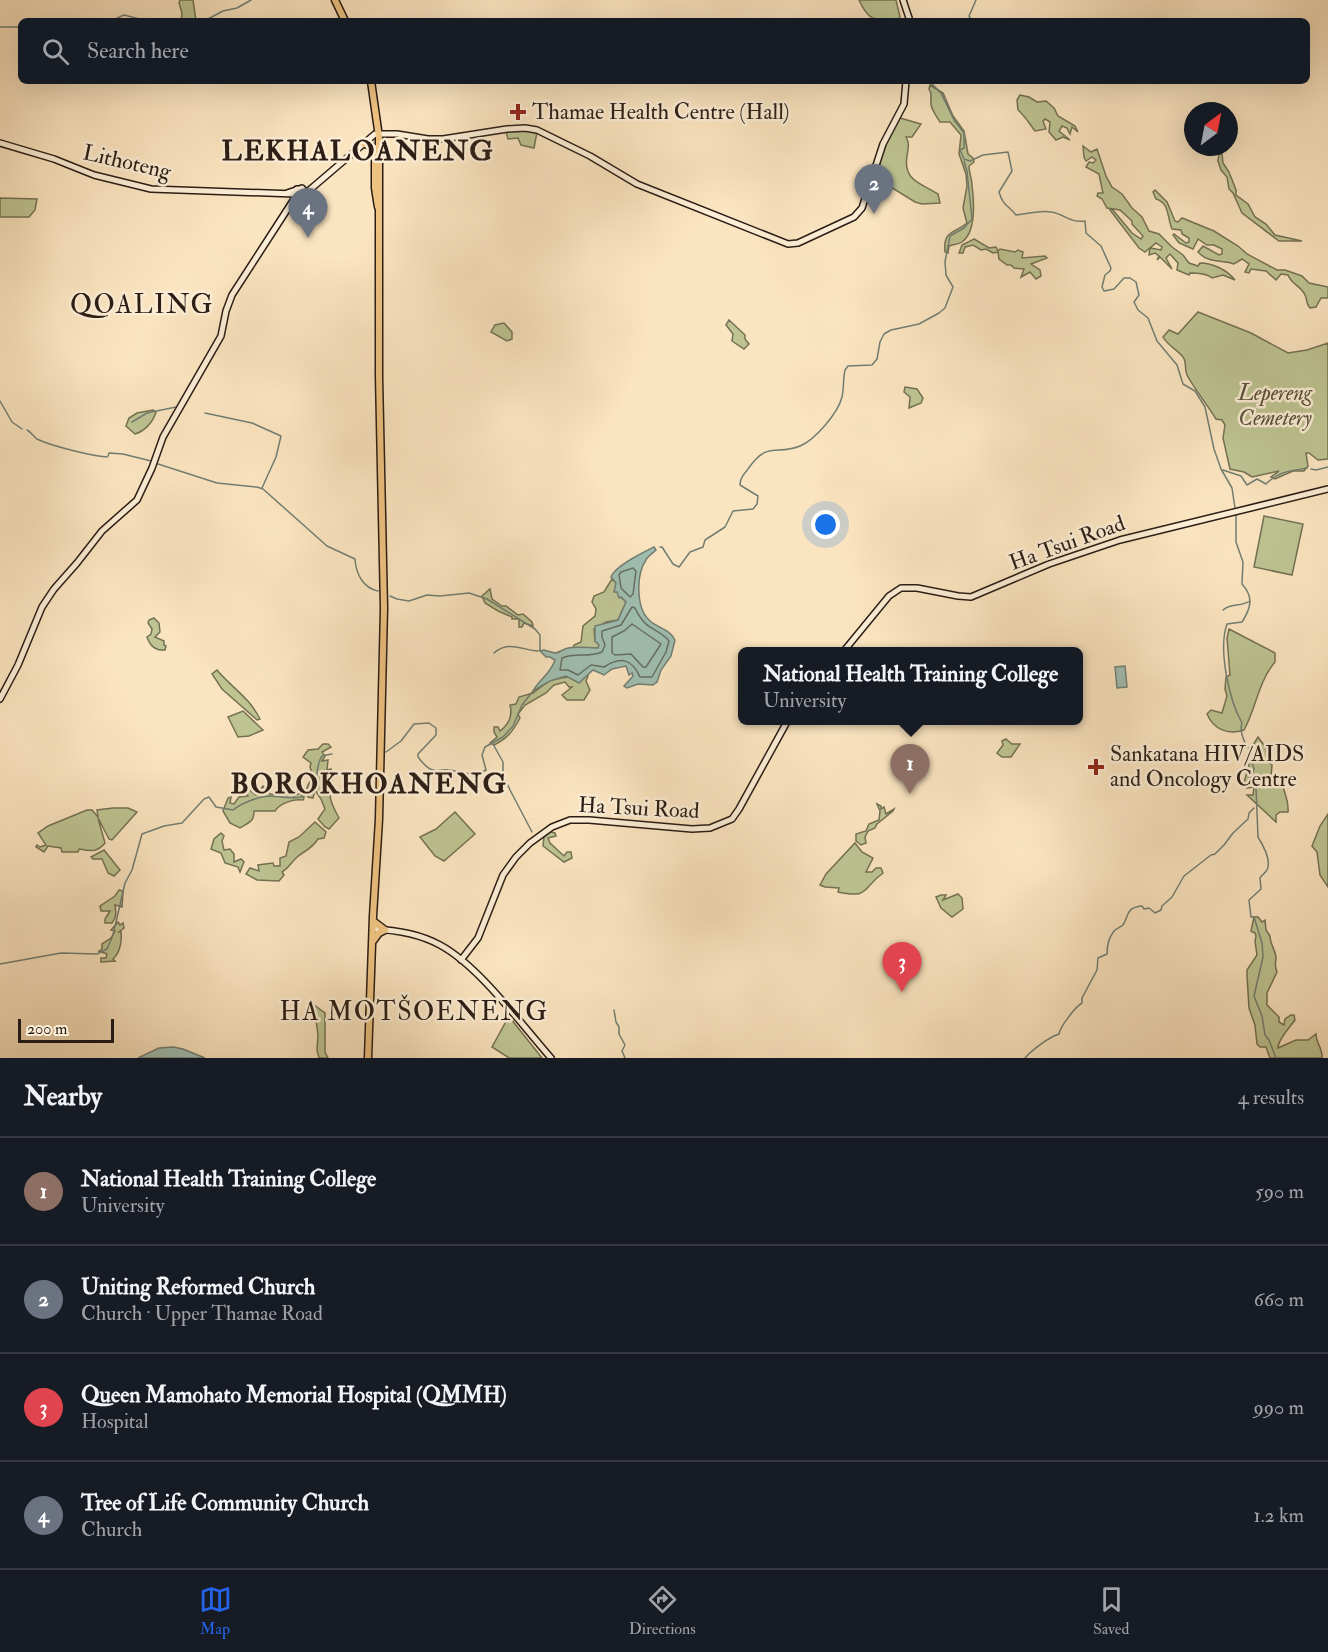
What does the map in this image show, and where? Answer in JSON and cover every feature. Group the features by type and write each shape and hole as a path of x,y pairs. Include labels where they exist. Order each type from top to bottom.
{"main road":[{"path":"336,0 345,18"},
{"path":"368,1058 379,819 384,608 377,133 370,84"},
{"path":"377,133 375,188 379,210"},
{"path":"364,144 370,145 375,152"},
{"path":"372,943 385,930 373,921"}],"street":[{"path":"903,0 909,18"},
{"path":"0,699 18,665 42,606 102,531 135,503 166,432 221,336 232,295 290,205 299,193 314,184 377,133 443,139 507,129 531,129 590,156 637,184 788,244 794,244 854,217 862,208 883,144 904,104 906,84"},
{"name":"Lithoteng","path":"0,142 54,159 94,175 151,189 299,193"},
{"path":"284,193 290,205"},
{"name":"Ha Tsui Road","path":"846,647 889,596 901,588 917,588 972,597 1049,564 1120,540 1328,489"},
{"name":"Ha Tsui Road","path":"461,960 478,938 503,875 516,857 538,836 570,820 693,829 710,828 723,824 732,819 739,809 785,725"},
{"path":"373,929 428,940 453,954 489,987 551,1058"},
{"path":"453,954 466,954"}],"green space":[{"path":"180,0 193,0 196,18 181,18"},
{"path":"859,0 896,0 900,17 872,18 865,12"},
{"path":"930,85 943,93 953,116 964,131 968,154 974,162 969,166 973,207 970,231 962,242 949,246 948,253 945,252 945,245 948,236 967,223 963,208 967,186 966,174 959,154 961,135 950,122 940,122 931,106"},
{"path":"1020,95 1037,102 1046,101 1054,108 1058,116 1075,126 1078,132 1072,127 1070,134 1067,128 1062,126 1059,131 1070,140 1063,137 1056,140 1049,132 1050,122 1045,119 1043,121 1046,129 1035,131 1018,110 1017,100"},
{"path":"900,118 921,124 912,137 906,137 908,144 906,164 915,180 938,194 940,203 915,202 876,178 885,143"},
{"path":"519,130 537,132 534,148 521,145 518,138 508,139 506,132"},
{"path":"1083,146 1091,152 1097,149 1112,187 1122,194 1142,217 1149,231 1159,234 1189,263 1198,266 1200,263 1205,263 1215,266 1235,280 1223,275 1212,278 1199,274 1190,273 1189,275 1177,270 1178,263 1170,254 1166,258 1172,269 1160,257 1157,260 1159,256 1155,253 1149,255 1150,248 1161,250 1162,247 1156,243 1145,252 1139,248 1110,210 1112,209 1132,233 1141,239 1143,236 1132,221 1120,210 1107,208 1102,199 1097,196 1098,193 1103,193 1099,174 1086,167 1089,162 1093,163 1096,160 1092,157 1086,161"},
{"path":"1219,156 1222,156 1236,195 1248,204 1255,217 1266,224 1275,235 1302,241 1279,241 1242,213 1218,161"},
{"path":"1155,190 1167,202 1175,221 1178,222 1182,218 1214,231 1247,254 1277,270 1285,270 1302,276 1309,283 1328,287 1328,298 1321,298 1316,307 1310,308 1303,292 1288,275 1281,274 1276,280 1266,271 1251,269 1249,273 1245,272 1249,264 1242,259 1234,264 1207,259 1198,252 1203,246 1219,255 1222,254 1222,249 1214,245 1207,245 1198,239 1193,249 1179,243 1174,234 1186,243 1189,242 1189,238 1182,234 1181,230 1172,229 1166,207 1156,199 1153,192"},
{"path":"0,198 37,199 35,210 29,217 0,217"},
{"path":"974,239 989,248 996,247 998,251 1000,249 1015,252 1018,250 1023,252 1022,258 1045,256 1047,258 1031,264 1040,270 1041,276 1036,279 1030,272 1021,277 1024,269 1007,265 999,259 998,252 981,250 973,245 965,247 963,253 959,253 962,245"},
{"name":"Lepereng Cemetery","path":"1198,312 1251,333 1288,353 1328,343 1328,459 1318,460 1306,453 1308,466 1304,471 1293,471 1275,479 1271,477 1279,471 1252,477 1244,472 1230,469 1223,438 1225,425 1222,420 1216,419 1190,381 1183,357 1163,337 1169,330 1178,334"},
{"path":"729,320 745,335 749,344 744,349 732,341 733,334 726,325"},
{"path":"504,323 512,332 512,339 507,341 491,332 495,325"},
{"path":"905,387 917,389 923,398 921,403 909,408 910,397 904,392"},
{"path":"153,410 156,412 153,419 142,431 135,434 126,426 129,418 137,413"},
{"path":"1264,516 1303,524 1292,575 1254,567"},
{"path":"612,579 616,583 618,594 626,602 618,620 606,622 594,629 595,641 600,645 598,648 582,650 573,648 581,642 583,626 595,616 596,609 592,602 594,596 604,592"},
{"path":"490,589 492,599 518,615 523,614 533,626 524,623 522,627 519,627 519,619 512,619 485,603 482,596"},
{"path":"154,618 159,623 160,632 155,637 164,641 165,650 153,647 147,637 151,634 152,629 148,623 149,620"},
{"path":"1229,629 1275,653 1275,662 1265,678 1244,730 1232,732 1222,730 1213,724 1207,714 1211,710 1222,713 1227,696 1226,677 1230,675 1227,638"},
{"path":"217,670 246,699 260,719 257,720 222,689 212,674"},
{"path":"586,674 590,690 584,700 567,700 562,695 572,687 565,682 554,685 546,693 525,705 518,714 520,718 507,737 494,745 490,743 497,737 494,727 498,727 500,731 506,726 511,716 510,705 516,704 519,697 533,693 550,680"},
{"path":"243,711 263,730 249,736 238,737 228,717"},
{"path":"1258,737 1266,748 1268,762 1272,765 1271,777 1276,783 1283,784 1287,800 1288,812 1280,812 1276,815 1276,822 1247,795 1253,795 1254,787 1243,786 1249,765 1246,756"},
{"path":"1006,739 1012,744 1020,744 1011,757 1002,757 997,753 1003,745 1002,741"},
{"path":"323,744 331,747 322,752 325,756 322,761 328,760 327,770 331,769 330,797 339,818 329,829 318,819 325,809 315,790 313,798 308,797 307,789 313,776 311,763 303,757 308,750 318,749"},
{"path":"263,786 270,794 281,795 289,792 294,796 300,793 304,798 283,804 275,811 254,811 252,820 240,828 230,823 223,811 228,798 231,797 230,803 234,804 239,797 248,796 246,791 248,789 256,795"},
{"path":"877,804 881,806 881,809 884,807 886,814 894,809 875,828 868,831 865,837 866,843 861,845 856,841 856,834 866,831 869,824 879,820 880,811"},
{"path":"128,808 137,812 112,840 109,839 98,818 105,843 96,850 79,849 78,852 62,852 61,848 48,846 44,852 36,847 46,845 38,833 48,826 87,810 92,810 98,817 97,810"},
{"path":"455,812 475,834 444,861 435,856 420,837 436,829"},
{"path":"1328,814 1328,887 1320,875 1317,852 1312,846"},
{"path":"315,822 326,832 324,838 318,839 296,858 282,872 284,875 279,881 257,880 246,874 250,868 259,871 258,865 273,863 274,866 280,866 280,858 286,856 289,842 299,837"},
{"path":"550,832 555,833 556,836 548,838 550,843 564,856 567,852 571,852 572,858 564,862 543,846 544,837"},
{"path":"221,833 224,836 222,841 224,850 230,849 234,854 234,862 241,859 244,862 240,872 238,867 225,863 221,853 211,849 214,839"},
{"path":"855,843 862,852 873,858 866,872 881,868 883,873 865,891 856,894 838,892 839,888 820,885 826,874"},
{"path":"104,850 120,870 114,876 108,873 102,859 91,857"},
{"path":"119,890 123,891 122,907 115,905 114,921 105,923 110,911 101,911 100,906 115,896"},
{"path":"958,894 962,898 963,909 952,917 941,908 936,897 946,895 943,900"},
{"path":"1254,917 1258,917 1262,922 1265,920 1266,930 1276,957 1277,972 1267,993 1267,1005 1279,1017 1279,1022 1284,1025 1285,1019 1291,1015 1294,1015 1295,1020 1282,1037 1278,1048 1296,1040 1308,1040 1316,1034 1322,1058 1270,1058 1266,1047 1260,1047 1257,1044 1255,1025 1249,1008 1247,976 1247,970 1257,955 1256,936 1251,931"},
{"path":"118,922 120,925 123,923 124,928 119,932 121,932 121,943 113,959 115,961 101,962 101,958 106,958 107,954 99,951 102,949 102,944 111,938 115,931 111,930"},
{"path":"314,1005 325,1013 325,1052 328,1058 319,1058"},
{"path":"508,1018 542,1058 509,1058 492,1047"}],"water":[{"path":"654,547 656,550 647,559 640,574 639,591 642,608 649,620 670,633 675,640 671,656 661,670 657,682 653,685 638,684 627,688 624,686 633,676 632,673 629,675 626,666 612,669 604,675 593,670 579,683 566,676 550,681 533,691 555,660 546,657 540,651 555,653 571,647 598,648 599,645 595,641 595,626 618,620 626,602 621,597 619,598 617,592 614,592 616,583 611,577 623,564"},
{"path":"1125,666 1127,687 1117,688 1115,667"},
{"path":"173,1047 205,1058 138,1058 159,1048"}],"waterway":[{"path":"210,18 251,0"},
{"path":"970,18 976,0"},
{"path":"118,18 124,15 136,18"},
{"path":"0,27 18,27"},
{"path":"932,84 941,93 954,120 964,133 964,148 960,150 964,159 970,161 983,155 1008,152 1012,171 999,192 1004,203 1016,215 1047,212 1056,213 1075,221 1085,221 1086,233 1101,246 1111,268 1105,275 1102,287 1104,291 1114,289 1124,278 1130,278 1136,282 1139,295 1134,302 1138,310 1148,318 1157,341 1177,365 1183,384 1195,391 1205,407 1214,449 1221,469 1232,488 1235,508"},
{"path":"660,547 673,564 679,567 690,552 703,547 705,540 725,527 733,511 753,509 757,504 758,496 740,485 742,476 755,460 772,450 792,449 806,443 831,418 840,403 845,370 848,366 872,365 877,359 884,334 891,330 919,324 945,308 953,287 946,275 945,262 950,236 964,228 972,219 964,161"},
{"path":"0,401 12,422 22,429"},
{"path":"132,422 147,413 176,407"},
{"path":"205,413 252,423 281,436 276,457 262,488"},
{"path":"27,430 37,439 52,445 107,457"},
{"path":"108,456 109,453 123,454 151,461"},
{"path":"155,463 217,483 263,489 327,546 355,559 361,580 368,587 378,591"},
{"path":"1311,469 1328,467"},
{"path":"1223,470 1241,476 1247,485 1257,479 1266,484 1280,474 1307,468"},
{"path":"1236,514 1236,542 1243,562 1242,584 1248,593 1250,603 1242,622 1227,624 1224,660 1229,688 1242,723 1242,734 1251,752 1250,762 1254,769 1248,783 1256,788 1258,837 1268,862 1267,870 1260,878 1261,889 1249,900 1251,917 1254,917 1262,943 1263,957 1254,996 1262,1016 1265,1035 1276,1058"},
{"path":"390,596 409,601 427,595 469,593 487,599 535,629 540,635 540,651"},
{"path":"1223,610 1229,606 1250,601"},
{"path":"494,653 510,646 538,651"},
{"path":"386,752 401,741 414,724 429,723 436,728 436,735 418,754 425,765 435,771 446,770 472,774 486,770 482,755 485,747 503,737 513,726 522,705 533,691"},
{"path":"493,744 503,762 503,774 510,790 532,832"},
{"path":"0,964 61,953 97,954 107,949 113,935 125,883 132,870 142,834 164,826 182,823 204,799 209,797 216,807 233,810 264,797 296,798 307,795 314,788 322,756 332,754"},
{"path":"1025,1058 1041,1044 1059,1034 1068,1017 1082,1003 1082,998 1097,970 1098,958 1107,954 1111,936 1123,925 1130,910 1142,906 1155,913 1161,910 1162,906 1172,897 1184,876 1215,854 1248,819 1249,813 1254,808"},
{"path":"614,1010 619,1034 625,1045 622,1051 625,1058"}],"place":[{"name":"Thamae Health Centre (Hall)","path":"518,112"},
{"name":"Uniting Reformed Church","path":"874,214"},
{"name":"Tree of Life Community Church","path":"308,238"},
{"name":"Sankatana HIV/AIDS and Oncology Centre","path":"1096,767"},
{"name":"National Health Training College","path":"910,794"},
{"name":"Queen Mamohato Memorial Hospital (QMMH)","path":"902,992"}],"district":[{"name":"LEKHALOANENG","path":"358,151"},
{"name":"QOALING","path":"142,305"},
{"name":"BOROKHOANENG","path":"369,784"},
{"name":"HA MOTŠOENENG","path":"414,1012"}]}
